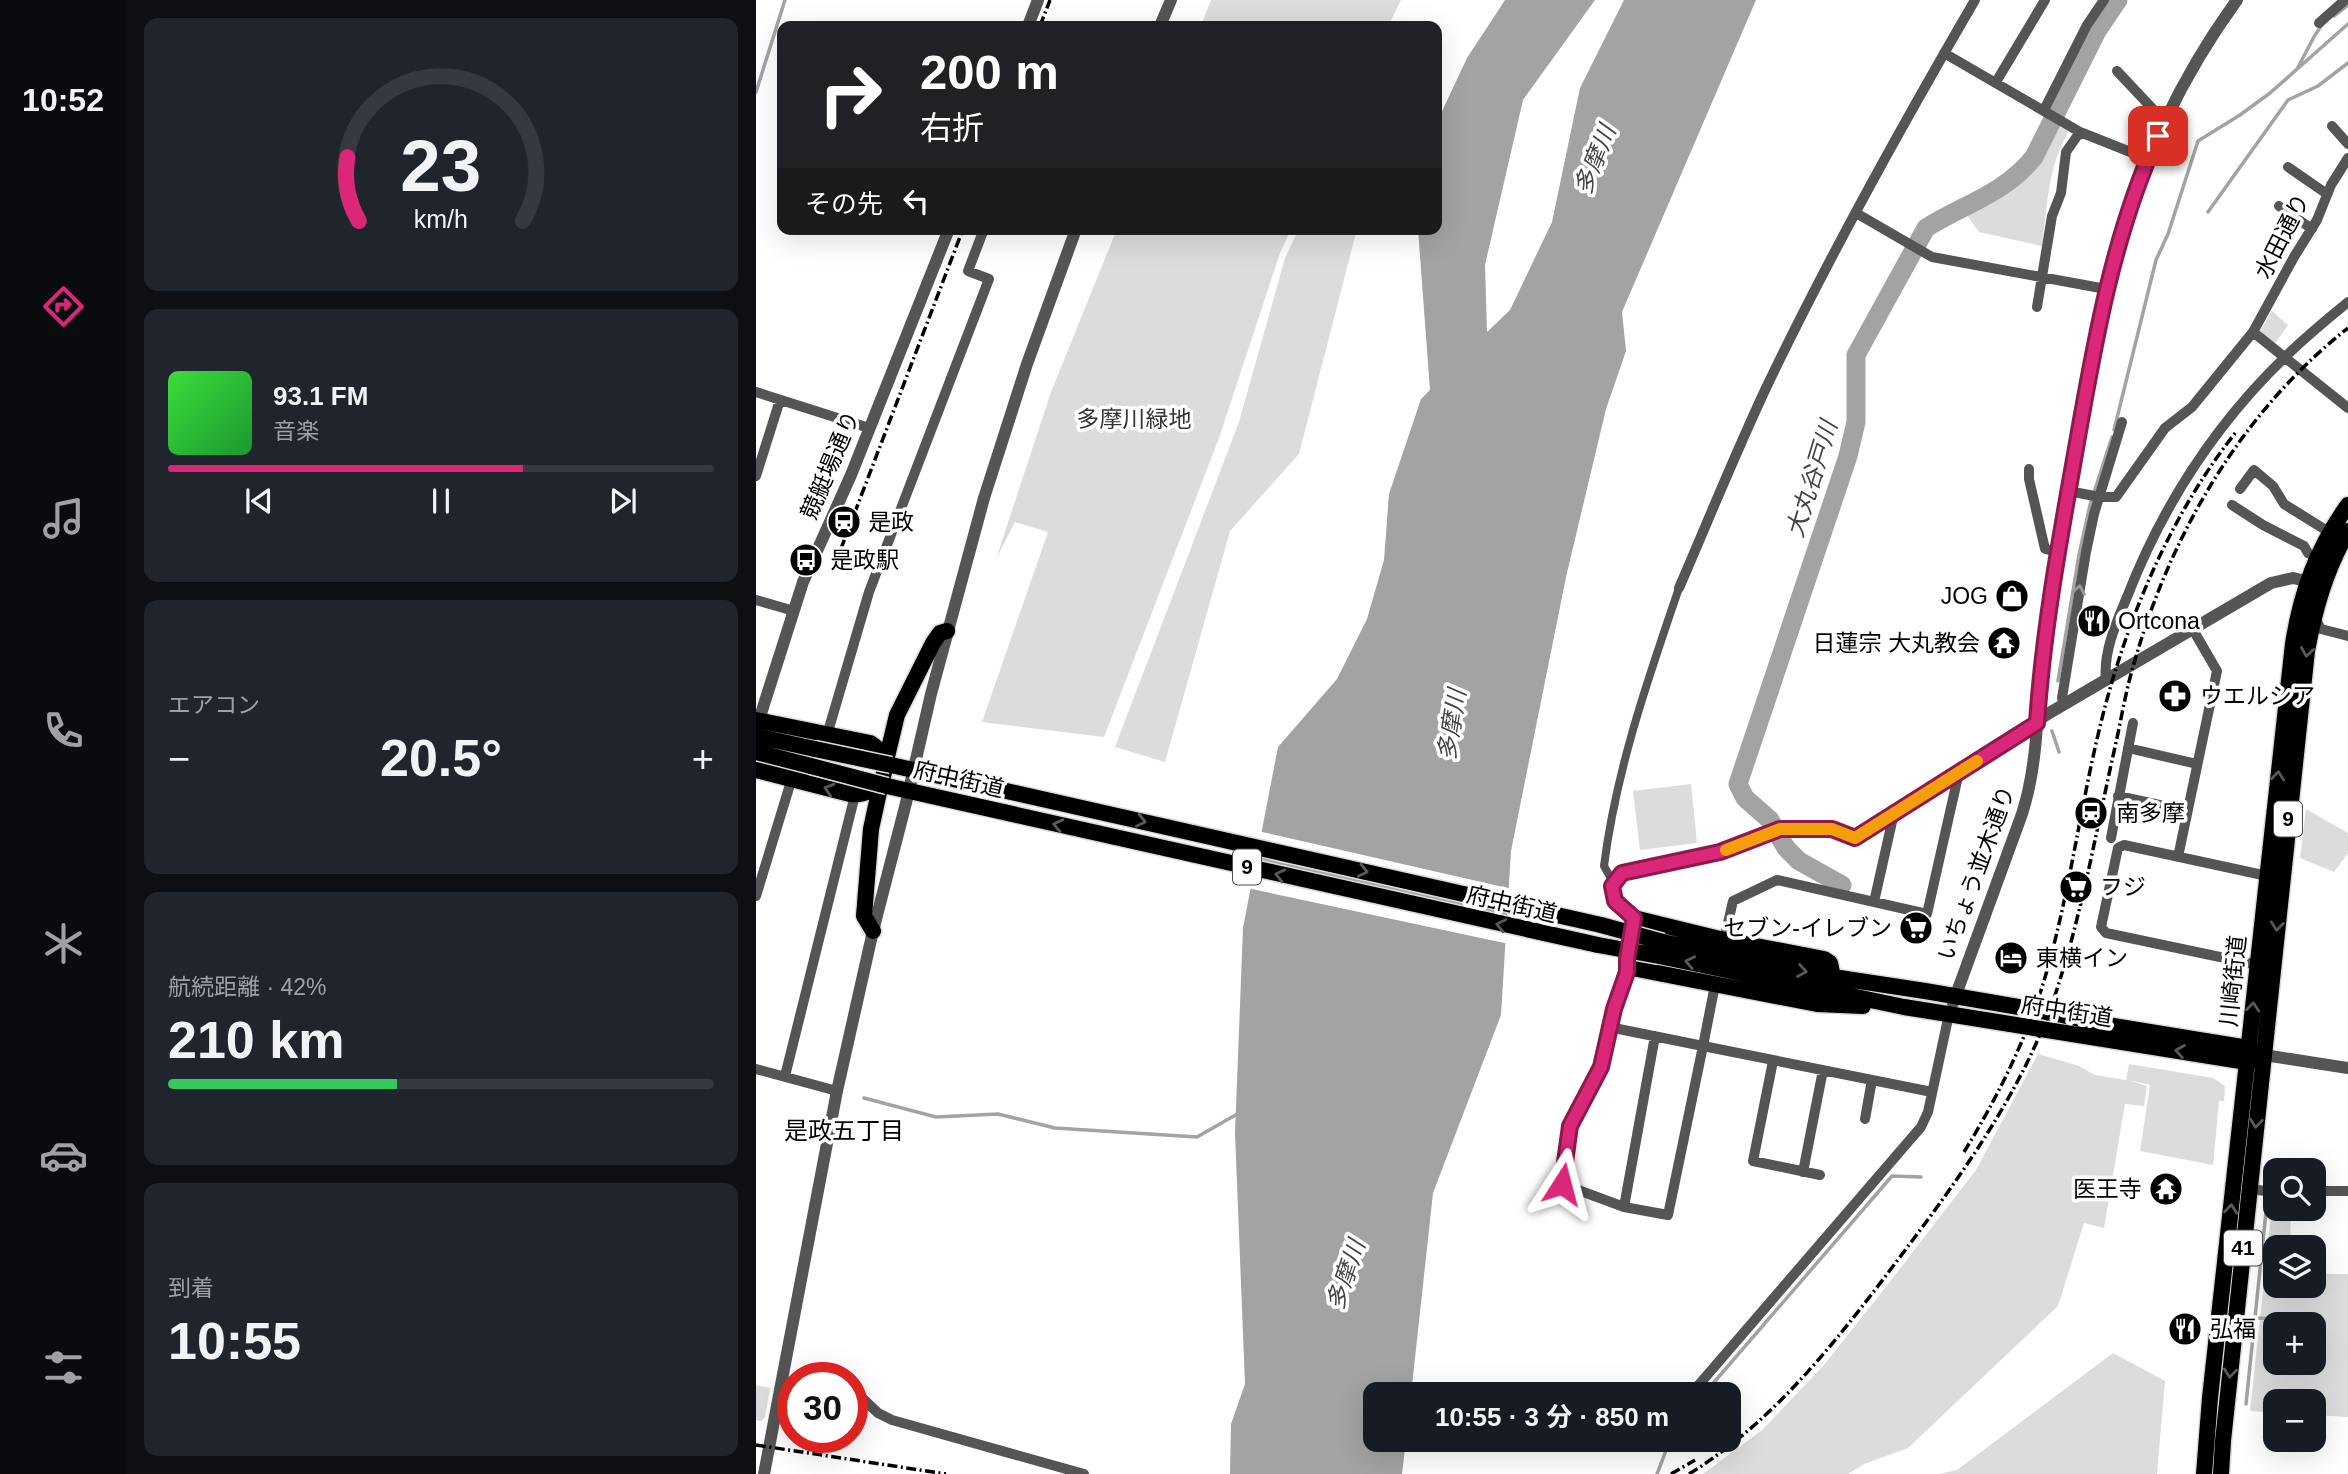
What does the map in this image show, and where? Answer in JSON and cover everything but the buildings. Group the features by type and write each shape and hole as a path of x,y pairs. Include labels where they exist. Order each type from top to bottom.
{"main road":[{"name":"川崎街道","path":"2221,1474 2231,1282 2274,877 2314,616 2316,557 2348,505"},
{"name":"川崎街道","path":"2204,1474 2206,1440 2249,1189 2258,965 2274,877 2293,644 2297,618 2315,583 2330,566 2348,531"},
{"path":"873,931 864,916 871,830 884,785 897,715 933,643 940,633 947,631"},
{"path":"757,725 870,743 880,741 893,733"},
{"name":"府中街道","path":"757,725 815,750 914,769 1572,918 1601,925 1661,949 1904,1007 2253,1055"},
{"path":"870,743 880,751 888,765"},
{"name":"府中街道","path":"756,752 925,795 1568,940 1661,949 2053,1013 2253,1055"},
{"path":"756,770 860,794 872,801 875,814"},
{"path":"860,794 884,785"},
{"path":"1634,918 1724,940 1824,959 1830,963 1832,977"},
{"path":"1628,967 1816,1004 1904,1007"},
{"path":"2206,1440 2223,1441"}],"street":[{"path":"1030,21 1038,0"},
{"path":"1162,21 1171,0"},
{"path":"1614,882 1604,866 1613,812 1636,720 1679,588 1766,389 1856,213 1975,0"},
{"path":"1996,82 2045,0"},
{"path":"2049,113 2087,25 2104,0"},
{"name":"いちょう並木通り","path":"1950,1014 2026,800 2034,763 2044,634 2068,491 2106,289 2124,223 2165,122 2205,46 2237,0"},
{"path":"2319,23 2345,0"},
{"path":"1944,53 2080,132 2148,159"},
{"path":"2117,71 2165,122"},
{"path":"2332,126 2348,144"},
{"path":"2037,307 2052,216 2061,193 2066,152 2080,132"},
{"name":"水田通り","path":"2095,496 2116,497 2165,428 2192,407 2253,332 2312,229 2327,194 2348,158"},
{"path":"2288,167 2327,194"},
{"path":"2279,206 2312,229"},
{"path":"1856,213 1932,257 2106,289"},
{"name":"競艇場通り","path":"757,725 803,582 847,484 947,235"},
{"path":"827,735 870,592 989,279 968,271 982,235"},
{"path":"764,1474 837,1091 873,931 947,631 984,498 1027,363 1074,235"},
{"path":"2106,679 2106,660 2133,580 2163,517 2193,467 2239,406 2283,358 2348,302"},
{"path":"2253,332 2348,408"},
{"path":"756,392 869,428"},
{"path":"756,476 780,400"},
{"path":"2067,704 2062,698 2095,496 2122,422"},
{"path":"2029,469 2045,549 2058,552"},
{"path":"2240,489 2254,470 2273,486 2284,503 2329,532"},
{"path":"2068,491 2095,496"},
{"path":"2232,505 2304,546 2308,553 2316,557"},
{"path":"1714,985 1668,1215 1624,1207 1562,1184 1570,1126 1601,1067 1609,1027 1628,967 1634,918 1615,901 1612,891 1614,882 1622,873 1720,852 1776,830 1832,829 1855,838 2106,679 2278,580 2293,578 2315,583"},
{"path":"756,600 794,611"},
{"path":"2314,616 2321,629 2348,636"},
{"path":"2178,857 2217,671 2192,628"},
{"path":"2111,838 2133,723"},
{"path":"2128,748 2197,764"},
{"path":"1724,940 1733,901 1777,880 1927,914 1959,772"},
{"path":"756,896 792,778"},
{"path":"785,1076 860,794"},
{"path":"2118,796 2187,811"},
{"path":"1874,902 1894,813"},
{"path":"2258,965 2106,933 2101,927 2118,848 2124,845 2274,877"},
{"path":"1701,1382 1921,1127 1928,1112 1950,1014"},
{"path":"1609,1027 1932,1092"},
{"path":"1624,1207 1656,1036"},
{"path":"2253,1055 2348,1068"},
{"path":"1773,1061 1753,1161 1820,1175"},
{"path":"756,1069 837,1091"},
{"path":"1803,1171 1823,1070"},
{"path":"1865,1118 1872,1080"},
{"path":"2249,1189 2263,1191"},
{"path":"2326,1191 2348,1191"},
{"path":"868,1404 878,1413 892,1420 1084,1474"}],"green space":[{"path":"1211,0 1401,0 1390,21 1203,21"},
{"path":"2055,124 2069,131 2053,172 2042,246 1979,232 1964,211 1995,196 2019,177 2038,154"},
{"name":"多摩川緑地","path":"1115,235 1288,235 1219,438 1104,737 982,722 1048,532 1015,522 996,559 1051,392"},
{"path":"1296,235 1355,235 1299,454 1230,531 1165,762 1115,747 1239,422 1285,258"},
{"path":"2272,311 2288,325 2274,345 2260,331"},
{"path":"1691,784 1697,843 1640,850 1633,791"},
{"path":"2306,809 2348,833 2348,853 2334,872 2300,858"},
{"path":"2038,1054 2079,1066 2095,1075 2126,1080 2129,1064 2213,1078 2225,1086 2224,1101 2219,1101 2213,1165 2140,1151 2150,1085 2129,1080 2147,1086 2144,1106 2125,1104 2104,1228 2084,1223 2058,1306 1908,1448 1864,1464 1848,1474 1703,1474 1732,1452 1741,1452 1741,1446 1762,1430 1824,1365 1976,1170"},
{"path":"2271,1221 2291,1221 2290,1235 2269,1235"},
{"path":"2326,1274 2348,1274 2348,1417 2326,1416 2326,1389 2263,1389 2263,1412 2250,1411 2263,1291 2263,1298 2326,1298"},
{"path":"2113,1353 2165,1381 2157,1474 1939,1474 1957,1470"},
{"path":"756,1385 770,1388 765,1417 761,1421 756,1420"}],"water":[{"name":"多摩川","path":"1505,0 1595,0 1523,100 1485,265 1487,332 1510,310 1552,222 1580,88 1624,0 1756,0 1622,312 1626,351 1606,409 1566,577 1511,851 1501,1015 1433,1193 1412,1382 1363,1382 1363,1452 1405,1452 1402,1474 1230,1474 1231,1424 1245,1384 1235,1133 1243,928 1278,747 1337,679 1367,619 1384,560 1389,494 1421,399 1430,390 1418,235 1442,235 1442,111 1467,58"}],"pier":[{"path":"1258,831 1512,889 1510,913 1253,855"},
{"path":"1252,860 1510,920 1509,944 1247,888"}],"waterway":[{"path":"778,21 785,0"},
{"name":"大丸谷戸川","path":"1842,885 1799,861 1786,848 1770,820 1745,798 1738,784 1848,456 1856,422 1856,355 1926,228 1997,189 2034,157 2097,31 2118,0"},
{"path":"2334,16 2348,5"},
{"path":"2114,430 2156,260 2168,234 2198,141 2270,93 2348,24"},
{"path":"756,92 777,25"},
{"path":"2297,69 2322,25"},
{"path":"2208,212 2288,100 2318,86 2348,63"},
{"path":"2058,681 2090,505 2112,437"},
{"path":"2052,731 2059,752"},
{"path":"864,1098 936,1117 998,1114 1055,1128 1197,1137 1239,1113"},
{"path":"1714,1382 1892,1176 1921,1177"},
{"path":"2246,1404 2265,1221"},
{"path":"2256,1318 2263,1318"},
{"path":"1657,1474 1665,1452"}],"railway":[{"path":"1042,21 1050,0"},
{"path":"834,567 961,235"},
{"path":"1689,1474 1749,1429 1803,1377 1874,1291 1945,1197 1990,1130 2028,1060 2045,1024 2058,986 2089,867 2130,677 2148,619 2167,571 2188,525 2242,438 2309,362 2348,328"},
{"path":"1964,1152 2009,1070 2043,984 2061,914 2097,738 2117,667 2142,596 2174,527 2193,494 2236,432"},
{"path":"756,1445 946,1474"},
{"path":"1671,1474 1695,1460"}],"slow traffic":[{"path":"1726,850 1780,829 1832,829 1855,838 1977,761"}],"place":[{"name":"是政","path":"844,522"},
{"name":"是政駅","path":"806,560"},
{"name":"JOG","path":"2012,596"},
{"name":"Ortcona","path":"2094,621"},
{"name":"日蓮宗 大丸教会","path":"2004,643"},
{"name":"ウエルシア","path":"2175,696"},
{"name":"南多摩","path":"2091,813"},
{"name":"フジ","path":"2076,887"},
{"name":"セブン-イレブン","path":"1916,928"},
{"name":"東横イン","path":"2011,958"},
{"name":"医王寺","path":"2166,1189"},
{"name":"弘福","path":"2185,1329"}],"district":[{"name":"是政五丁目","path":"844,1131"}],"route":[{"path":"1562,1184 1570,1126 1601,1067 1614,1009 1628,967 1634,918 1614,899 1612,886 1619,875 1720,852 1780,829 1832,829 1855,838 2037,723 2044,634 2101,310 2130,206 2158,136"}]}
